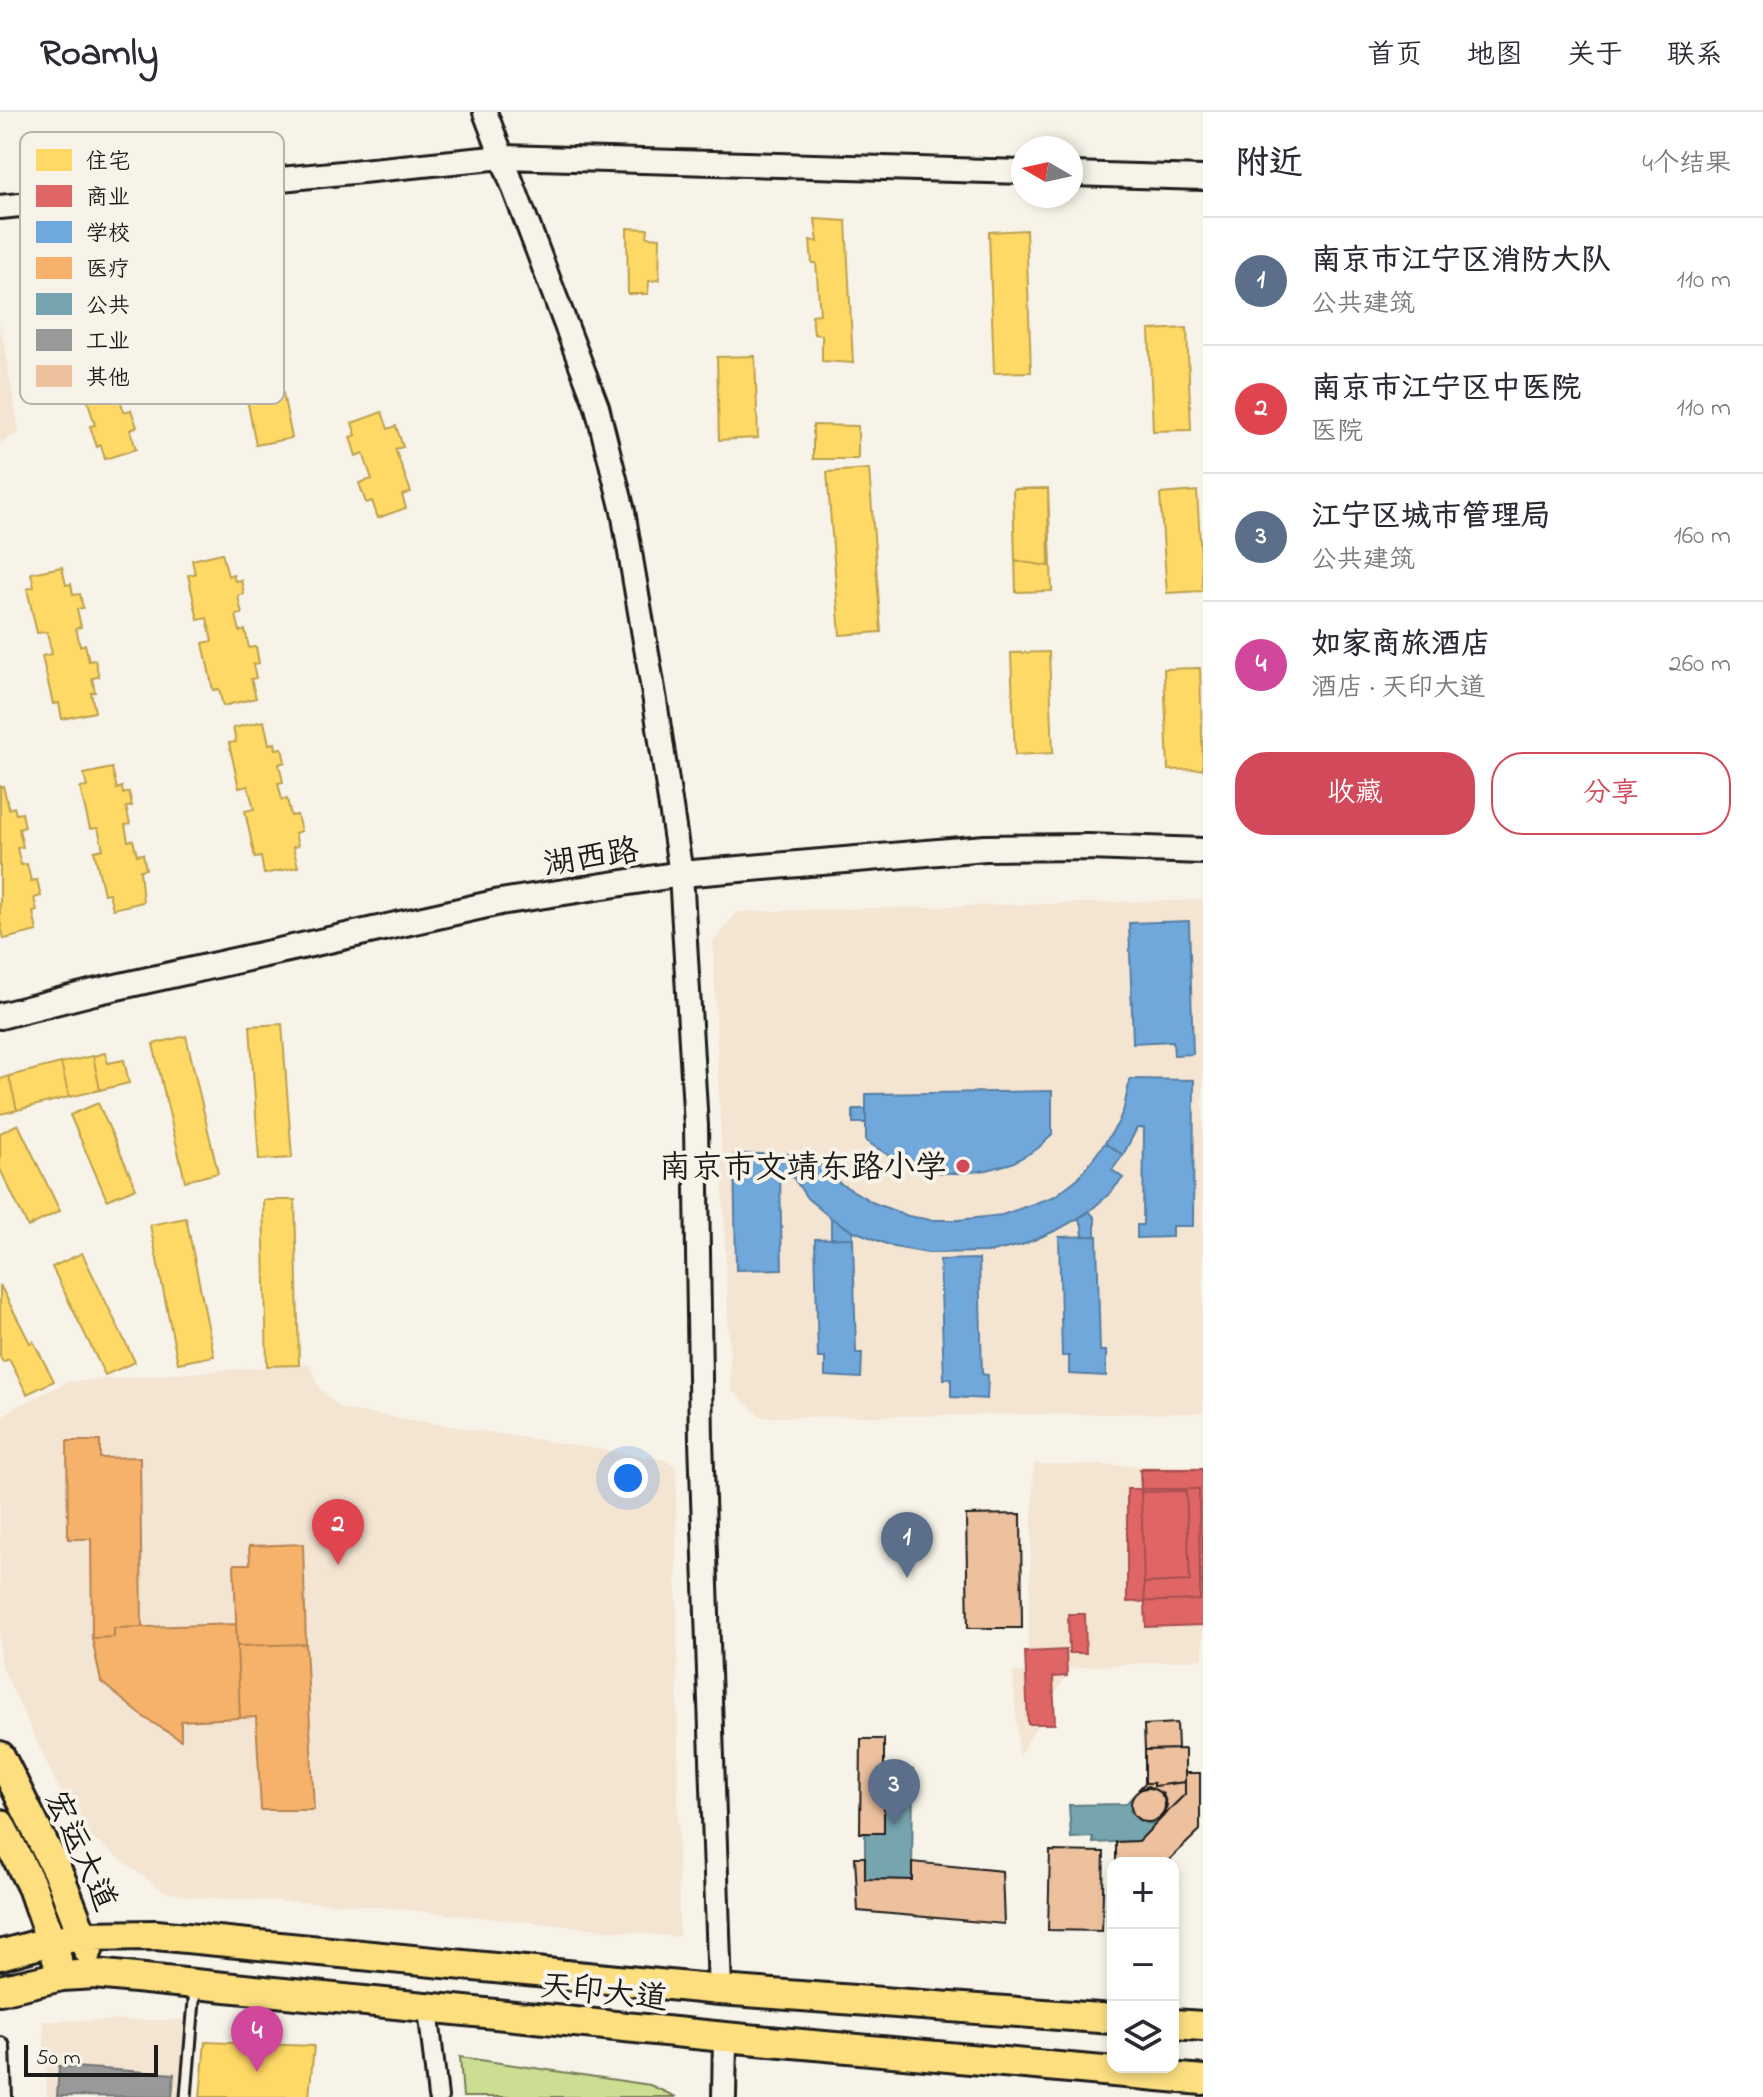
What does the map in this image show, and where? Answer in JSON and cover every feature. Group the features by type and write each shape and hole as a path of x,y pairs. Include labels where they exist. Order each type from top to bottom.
{"main road":[{"name":"湖西路","path":"0,1016 94,992 500,902 681,874 985,848 1088,847 1203,851"},
{"name":"宏运大道","path":"0,1756 60,1877 84,1936 95,1974"},
{"name":"宏运大道","path":"0,1824 32,1887 62,1976"},
{"name":"天印大道","path":"0,1955 51,1941 84,1936 156,1935 720,1990 1107,2019"},
{"name":"天印大道","path":"0,1990 62,1976 95,1974 725,2037 1203,2080"},
{"path":"1179,2024 1203,2026"}],"street":[{"path":"486,115 597,407 623,511 681,874 696,1126 701,1440 720,1990"},
{"path":"284,179 503,157 1011,172"},
{"path":"1083,174 1203,178"},
{"path":"0,207 20,205"},
{"path":"428,2008 438,2097"},
{"path":"724,2097 725,2037"},
{"path":"0,2047 2,2097"}],"lane":[{"path":"186,2097 195,1985"}],"shaded area":[{"path":"0,321 19,432 0,443"},
{"name":"南京市文靖东路小学","path":"1203,900 1203,1413 762,1417 731,1390 713,942 737,912"},
{"path":"309,1364 319,1387 341,1409 666,1460 676,1467 679,1937 347,1904 190,1897 163,1891 77,1827 0,1663 0,1418 17,1406 68,1382"},
{"path":"1034,1464 1203,1467 1203,1659 1070,1668 1019,1756 1013,1673 1027,1672"},
{"path":"187,2020 195,2097 47,2097 43,2021"}],"green space":[{"path":"460,2057 650,2085 676,2097 463,2097"}],"building: 住宅":[{"path":"815,219 846,221 853,363 822,361 822,335 814,334 812,315 820,314 816,263 812,263 810,240 818,242"},
{"path":"627,228 648,229 647,237 660,238 659,280 649,281 648,294 628,294"},
{"path":"1026,230 1031,372 994,373 989,232"},
{"path":"1187,328 1191,430 1153,431 1149,330"},
{"path":"755,356 758,438 719,440 717,357"},
{"path":"284,399 292,438 256,445 248,404 284,404"},
{"path":"89,404 122,404 124,412 131,410 137,427 130,430 136,449 105,459 90,426 95,425"},
{"path":"382,412 388,429 396,426 403,447 395,449 411,492 402,495 406,508 378,518 372,501 366,503 359,483 372,479 363,453 356,456 350,437 356,435 352,423"},
{"path":"813,425 858,426 858,459 813,459"},
{"path":"869,469 881,632 840,635 827,472"},
{"path":"1048,488 1052,591 1016,592 1013,489"},
{"path":"1013,489 1048,489 1049,566 1015,561"},
{"path":"1197,491 1203,591 1167,593 1160,494"},
{"path":"222,553 228,576 233,574 235,581 241,580 244,594 238,596 242,614 236,615 240,632 245,630 249,648 256,647 259,663 253,665 256,678 251,679 256,698 223,706 219,689 213,690 203,643 212,641 207,618 198,620 188,575 195,574 192,560"},
{"path":"62,567 66,585 71,584 73,595 80,594 83,608 77,609 81,627 76,628 80,646 85,644 89,661 95,660 99,677 92,678 95,712 62,719 59,703 53,704 42,656 52,654 47,632 37,633 27,589 34,587 31,573"},
{"path":"1049,652 1053,753 1015,755 1011,653"},
{"path":"1200,668 1203,769 1168,770 1164,669"},
{"path":"264,721 269,744 275,743 276,749 282,748 285,762 279,764 283,782 278,783 282,800 287,799 291,816 297,815 301,831 295,833 298,846 293,847 298,867 264,874 261,857 255,858 245,811 254,809 248,786 239,788 229,743 236,742 233,728"},
{"path":"112,768 117,789 122,787 123,794 129,792 132,806 126,807 130,824 125,825 128,841 133,840 137,855 143,854 146,869 140,870 143,902 113,909 109,893 104,894 94,851 103,849 98,828 90,829 80,788 87,787 84,774"},
{"path":"0,786 3,786 9,809 14,807 16,814 22,813 25,827 19,829 23,847 17,848 21,865 27,864 31,881 37,880 41,896 34,898 37,931 4,939 0,922"},
{"path":"282,1024 292,1158 259,1160 250,1026"},
{"path":"186,1036 218,1173 185,1181 153,1044"},
{"path":"105,1053 108,1063 124,1060 129,1083 100,1090 93,1056"},
{"path":"93,1056 100,1090 69,1097 61,1063"},
{"path":"61,1063 69,1097 17,1110 9,1076"},
{"path":"9,1076 17,1110 0,1114 0,1079"},
{"path":"98,1103 136,1188 107,1200 70,1115"},
{"path":"18,1124 60,1211 28,1227 0,1169 0,1133"},
{"path":"263,1200 295,1200 299,1365 267,1366"},
{"path":"186,1218 214,1356 178,1363 150,1225"},
{"path":"82,1253 135,1362 105,1375 52,1267"},
{"path":"0,1285 54,1381 27,1394 9,1359 3,1362 0,1357"},
{"path":"205,2042 314,2046 309,2097 200,2097"}],"building: 商业":[{"path":"1141,1469 1203,1469 1203,1582 1200,1582 1199,1489 1141,1489"},
{"path":"1203,1469 1203,1625 1146,1627 1144,1583 1190,1581 1186,1491 1141,1492 1140,1470"},
{"path":"1127,1489 1199,1489 1200,1600 1127,1602"},
{"path":"1186,1491 1190,1581 1144,1583 1141,1492"},
{"path":"1068,1614 1085,1614 1086,1653 1069,1653"},
{"path":"1066,1650 1067,1676 1053,1677 1055,1724 1028,1724 1025,1652"}],"building: 学校":[{"path":"1189,921 1193,1054 1174,1055 1173,1041 1133,1043 1129,923"},
{"path":"1130,1079 1194,1080 1193,1226 1172,1226 1172,1237 1137,1238 1137,1225 1143,1225 1144,1128 1137,1128 1123,1155 1105,1143 1124,1108"},
{"path":"1052,1091 1052,1135 1037,1149 1012,1163 987,1170 942,1173 921,1168 898,1161 866,1141 866,1094"},
{"path":"853,1109 866,1109 866,1123 853,1123"},
{"path":"1105,1143 1123,1155 1112,1170 1123,1178 1107,1196 1086,1214 1057,1230 1022,1245 992,1252 928,1253 894,1247 847,1228 807,1198 793,1177 780,1176 782,1269 736,1270 734,1154 790,1154 802,1169 813,1158 838,1182 874,1203 908,1216 958,1220 1002,1215 1055,1196 1078,1178"},
{"path":"1089,1211 1095,1218 1095,1236 1083,1236 1078,1218"},
{"path":"831,1218 853,1231 853,1238 831,1238"},
{"path":"1097,1236 1100,1351 1106,1351 1106,1376 1069,1374 1069,1356 1062,1356 1059,1237"},
{"path":"853,1238 856,1353 862,1353 861,1378 825,1376 825,1358 818,1358 815,1239"},
{"path":"979,1259 982,1374 988,1375 987,1399 951,1397 951,1379 944,1379 940,1260"}],"building: 医疗":[{"path":"67,1441 100,1441 100,1458 140,1457 142,1627 114,1628 114,1637 92,1638 91,1539 68,1539"},
{"path":"303,1544 306,1644 237,1646 234,1564 250,1564 249,1546"},
{"path":"236,1624 240,1718 181,1721 181,1740 145,1718 101,1682 92,1638 114,1637 114,1628"},
{"path":"306,1644 314,1810 261,1810 256,1717 240,1718 237,1646"}],"building: 公共":[{"path":"884,1770 913,1770 912,1880 865,1879 865,1833 884,1833"},
{"path":"1134,1795 1130,1811 1138,1820 1148,1824 1160,1820 1139,1841 1093,1843 1093,1837 1071,1838 1069,1805 1126,1804"}],"building: 工业":[{"path":"59,2066 174,2074 172,2097 57,2096"}],"building: 其他":[{"path":"1021,1514 1022,1628 968,1628 966,1515"},
{"path":"1177,1723 1178,1749 1145,1750 1144,1725"},
{"path":"861,1739 884,1739 884,1833 860,1833"},
{"path":"1185,1749 1185,1782 1154,1786 1154,1783 1145,1783 1145,1750"},
{"path":"1185,1773 1200,1773 1200,1830 1172,1857 1116,1857 1116,1842 1139,1841 1185,1794"},
{"path":"1185,1782 1185,1794 1163,1816 1167,1805 1163,1794 1148,1786 1138,1790 1145,1783 1154,1783 1154,1786"},
{"path":"1148,1788 1160,1793 1165,1805 1160,1817 1148,1822 1136,1817 1131,1805 1136,1793"},
{"path":"1050,1851 1104,1852 1102,1931 1048,1930"},
{"path":"855,1857 865,1857 865,1879 912,1880 912,1862 1002,1871 1004,1924 858,1911"}],"place":[{"name":"南京市文靖东路小学","path":"963,1166"},
{"name":"南京市江宁区中医院","path":"338,1565"},
{"name":"南京市江宁区消防大队","path":"907,1578"},
{"name":"江宁区城市管理局","path":"894,1825"},
{"name":"如家商旅酒店","path":"257,2072"}]}
